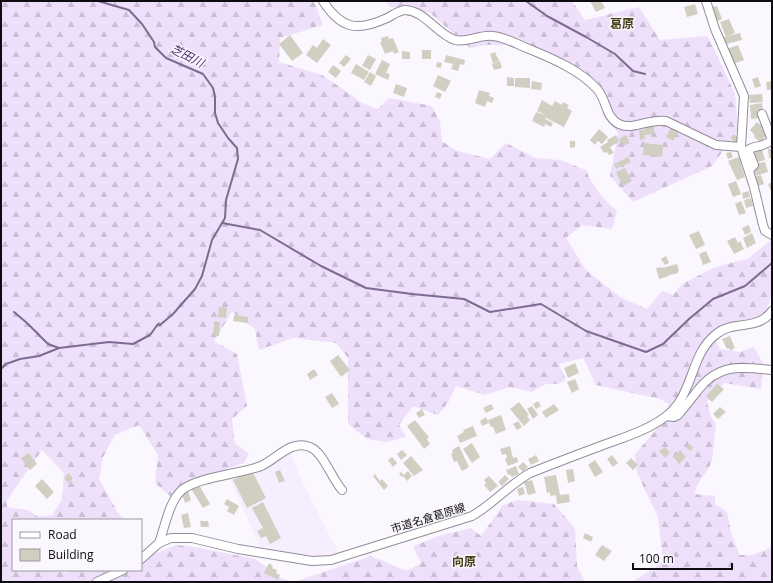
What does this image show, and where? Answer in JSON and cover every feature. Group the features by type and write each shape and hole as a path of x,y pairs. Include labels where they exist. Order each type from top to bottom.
{"street":[{"path":"323,1 336,18 342,22 355,26 374,24 400,11 408,10 423,17 454,40 464,40 485,35 498,37 558,61 571,69 598,90 609,114 618,124 633,126 650,121 661,120 716,145 741,147"},
{"path":"706,1 715,29 744,96 741,147 749,170 762,225 772,236"},
{"path":"749,170 754,165 748,150 752,146 762,147 772,140 762,114"},
{"name":"市道名倉葛原線","path":"142,558 160,543 171,538 192,538 238,549 312,561 331,560 472,516 488,506 519,480 530,473 624,437 667,416 681,399 697,361 713,336 723,329 763,321 772,311"},
{"path":"667,416 674,417 678,414 707,380 716,374 730,369 743,367 772,370"},
{"path":"160,543 174,499 182,490 209,479 239,473 263,465 294,446 304,445 318,451 332,477 342,490"},
{"path":"97,582 121,571"}],"shaded area":[{"path":"291,452 302,481 338,552 318,557 279,552 259,546 230,479 267,466"}],"green space":[{"path":"1,1 314,1 323,25 280,38 279,62 322,75 362,103 378,109 389,98 432,106 440,122 442,141 457,151 490,159 506,143 535,158 560,160 586,170 599,192 617,211 612,229 582,225 566,238 586,270 620,297 647,309 662,291 673,295 682,284 713,268 749,258 772,239 772,295 763,318 730,331 716,341 720,349 740,352 754,347 763,363 761,389 724,383 707,402 711,417 716,423 712,461 697,485 695,494 715,496 715,504 727,512 731,533 740,555 753,555 772,547 772,582 632,582 663,562 658,517 637,473 635,454 662,423 669,404 660,399 596,385 583,358 559,364 566,380 558,384 546,384 532,392 510,387 485,395 456,386 449,401 438,415 413,406 399,425 406,437 387,442 367,439 348,424 348,358 336,343 293,338 259,350 255,329 232,312 214,341 237,354 247,406 232,419 235,443 249,454 244,463 205,477 170,496 155,483 158,455 139,425 115,435 103,457 99,479 123,519 12,519 12,571 60,571 68,573 69,571 142,571 142,555 157,553 176,545 255,559 276,576 291,582 1,582","holes":["42,450 64,473 62,499 52,515 38,517 28,510 7,507 7,500"]},
{"path":"385,1 572,1 585,20 639,7 660,40 708,36 735,94 738,130 712,166 633,202 610,176 618,133 602,115 607,94 577,67 544,50 505,45 486,45 470,48 429,12 390,7"},
{"path":"518,500 554,504 575,528 577,566 585,582 294,582 371,556 407,571 421,563 413,546 442,535 471,528 481,536 503,505"}],"building":[{"path":"590,1 601,1 605,8 596,12"},
{"path":"695,4 698,14 687,17 684,7"},
{"path":"717,6 722,19 715,22 710,8"},
{"path":"729,19 735,33 726,37 720,22"},
{"path":"740,33 742,40 723,45 721,38"},
{"path":"290,35 303,53 292,61 279,44"},
{"path":"388,36 389,39 393,38 399,52 394,54 393,51 385,54 380,42 382,42 381,38"},
{"path":"323,39 331,45 317,63 306,55 313,45 317,48"},
{"path":"738,45 744,60 733,64 727,49"},
{"path":"422,50 431,50 431,59 422,59"},
{"path":"402,51 410,52 410,59 402,59"},
{"path":"495,52 499,61 493,63 490,54"},
{"path":"346,55 351,59 344,67 339,63"},
{"path":"368,55 376,59 370,70 362,66"},
{"path":"446,55 465,60 464,65 460,64 458,71 451,69 453,64 444,62"},
{"path":"382,60 390,64 386,73 390,74 388,80 375,74"},
{"path":"500,61 502,68 494,70 492,64"},
{"path":"437,62 442,63 441,68 436,67"},
{"path":"356,64 369,72 364,80 351,73"},
{"path":"333,65 341,71 336,78 328,72"},
{"path":"370,72 376,76 371,86 364,82"},
{"path":"438,75 451,81 445,92 433,86"},
{"path":"507,77 514,78 514,86 507,86"},
{"path":"758,77 761,86 755,88 752,79"},
{"path":"515,78 530,78 530,88 515,87"},
{"path":"532,81 542,83 541,90 531,89"},
{"path":"772,81 772,90 767,90 766,82"},
{"path":"396,84 407,88 404,97 393,93"},
{"path":"479,90 490,93 489,96 494,98 492,103 487,101 485,107 475,103"},
{"path":"437,92 442,94 440,99 435,97"},
{"path":"762,94 763,102 750,103 749,95"},
{"path":"542,100 552,106 555,101 562,105 563,102 569,105 567,108 572,111 564,127 546,118 545,119 553,123 551,127 545,124 544,127 532,121 536,112 547,116 537,111"},
{"path":"762,103 763,111 759,111 760,118 751,119 750,105"},
{"path":"757,122 768,134 760,142 754,137 755,136 750,130"},
{"path":"654,125 654,134 645,135 644,126"},
{"path":"671,128 678,132 673,141 666,137"},
{"path":"599,129 608,137 602,144 598,141 595,145 590,140"},
{"path":"639,130 644,130 645,139 640,140"},
{"path":"734,134 740,139 735,143 730,138"},
{"path":"616,135 619,142 610,147 614,153 609,155 607,152 604,153 600,147 608,142 607,140"},
{"path":"626,135 630,143 623,146 619,139"},
{"path":"570,141 575,141 575,147 570,148"},
{"path":"644,143 663,145 662,157 643,155"},
{"path":"768,149 772,149 772,158 769,158"},
{"path":"762,150 765,160 758,162 754,152"},
{"path":"731,152 733,157 728,159 726,153"},
{"path":"628,157 631,162 616,169 614,164"},
{"path":"742,157 745,163 741,165 745,177 737,180 728,161"},
{"path":"765,162 768,172 756,176 754,169 759,167 758,163"},
{"path":"625,168 632,181 623,186 616,172"},
{"path":"761,175 764,184 758,186 755,177"},
{"path":"736,181 741,194 733,197 728,184"},
{"path":"772,182 772,194 768,184"},
{"path":"749,191 750,197 743,199 742,193"},
{"path":"751,198 753,206 746,208 744,200"},
{"path":"741,201 746,213 739,215 735,204"},
{"path":"749,225 751,232 745,235 742,228"},
{"path":"699,231 705,245 696,249 689,235"},
{"path":"752,233 756,243 747,248 743,238"},
{"path":"735,237 738,243 740,241 744,249 734,254 727,241"},
{"path":"706,251 711,262 703,265 699,254"},
{"path":"666,256 669,263 665,265 661,259"},
{"path":"677,264 679,271 678,273 670,275 670,273 669,276 659,279 656,268"},
{"path":"219,307 227,308 226,318 218,317"},
{"path":"234,315 248,317 248,323 233,321"},
{"path":"214,321 220,322 219,336 213,335"},
{"path":"730,336 735,348 730,351 729,348 727,349 722,339"},
{"path":"338,355 350,370 341,377 330,361"},
{"path":"575,363 579,373 568,378 564,368"},
{"path":"314,369 318,375 310,380 307,374"},
{"path":"575,379 579,389 572,393 567,382"},
{"path":"717,384 724,389 712,402 706,396"},
{"path":"332,393 339,404 332,408 325,397"},
{"path":"538,401 541,406 536,409 533,404"},
{"path":"519,402 529,415 527,416 530,420 524,426 510,409"},
{"path":"491,404 494,409 486,413 483,408"},
{"path":"554,404 559,410 546,418 542,412"},
{"path":"532,406 538,415 533,419 527,409"},
{"path":"720,407 726,412 718,419 713,414"},
{"path":"422,409 425,415 419,418 416,413"},
{"path":"501,415 506,430 496,434 488,420"},
{"path":"486,417 489,423 482,426 480,421"},
{"path":"415,420 429,437 427,439 430,444 424,449 407,426"},
{"path":"518,421 522,427 517,430 513,424"},
{"path":"473,426 477,436 460,443 457,436 464,432 463,430"},
{"path":"472,443 480,457 472,463 463,449"},
{"path":"690,444 693,448 690,451 686,447"},
{"path":"459,446 469,467 462,471 457,461 454,462 451,454 453,453 452,450"},
{"path":"510,446 513,458 517,457 518,462 508,466 505,459 507,458 506,454 502,455 500,449"},
{"path":"665,447 670,453 665,458 659,451"},
{"path":"402,450 407,455 401,460 397,454"},
{"path":"680,450 686,457 679,464 673,457"},
{"path":"29,453 37,464 30,470 21,458"},
{"path":"536,455 539,461 531,465 528,459"},
{"path":"612,455 618,463 613,467 607,459"},
{"path":"411,456 423,470 414,476 403,463"},
{"path":"392,457 397,463 393,467 388,460"},
{"path":"631,458 638,465 633,470 626,463"},
{"path":"595,460 603,472 595,477 588,465"},
{"path":"523,462 528,467 523,472 518,467"},
{"path":"516,466 519,474 512,477 510,474 508,475 506,470"},
{"path":"573,469 575,481 568,483 566,470"},
{"path":"280,470 285,481 279,483 275,472"},
{"path":"252,471 266,498 247,508 233,480"},
{"path":"408,471 412,476 407,481 399,474 401,472 404,475"},
{"path":"69,473 73,479 68,483 64,478"},
{"path":"375,474 380,481 382,479 388,486 384,490 373,476"},
{"path":"505,475 509,479 502,486 498,482"},
{"path":"556,475 560,495 569,494 570,502 557,504 556,495 550,496 550,492 547,493 544,477"},
{"path":"489,476 498,486 490,492 484,485 486,483 484,480"},
{"path":"42,479 54,492 47,499 35,486"},
{"path":"532,480 536,493 528,495 524,482"},
{"path":"198,483 210,504 203,508 190,487"},
{"path":"523,487 525,494 519,496 517,489"},
{"path":"188,491 191,500 185,503 182,494"},
{"path":"227,499 239,506 234,515 227,511 229,507 224,504"},
{"path":"263,502 281,538 270,544 266,536 261,538 257,531 263,528 252,508"},
{"path":"188,513 191,527 184,528 181,515"},
{"path":"200,521 208,521 209,527 201,527"},
{"path":"585,533 593,537 591,542 583,538"},
{"path":"602,545 612,551 604,561 595,555"},
{"path":"269,563 273,566 272,568 277,570 276,573 280,575 278,580 264,573"}],"waterway":[{"name":"芝田川","path":"1,369 6,364 20,359 39,356 59,348 109,342 133,344 150,335 158,324 160,325 173,314 195,289 202,276 212,240 225,218 226,200 238,159 237,148 218,123 215,113 215,97 213,88 203,74 166,58 155,47 154,42 142,24 129,10 98,1"},
{"path":"526,1 547,16 615,54 633,71 645,74"},
{"path":"222,223 260,230 321,266 366,288 464,299 490,312 541,304 586,331 646,352 663,344 713,299 745,286 772,263"},
{"path":"14,312 48,344 59,348"}],"district":[{"name":"葛原","path":"622,24"},
{"name":"向原","path":"464,562"}]}
